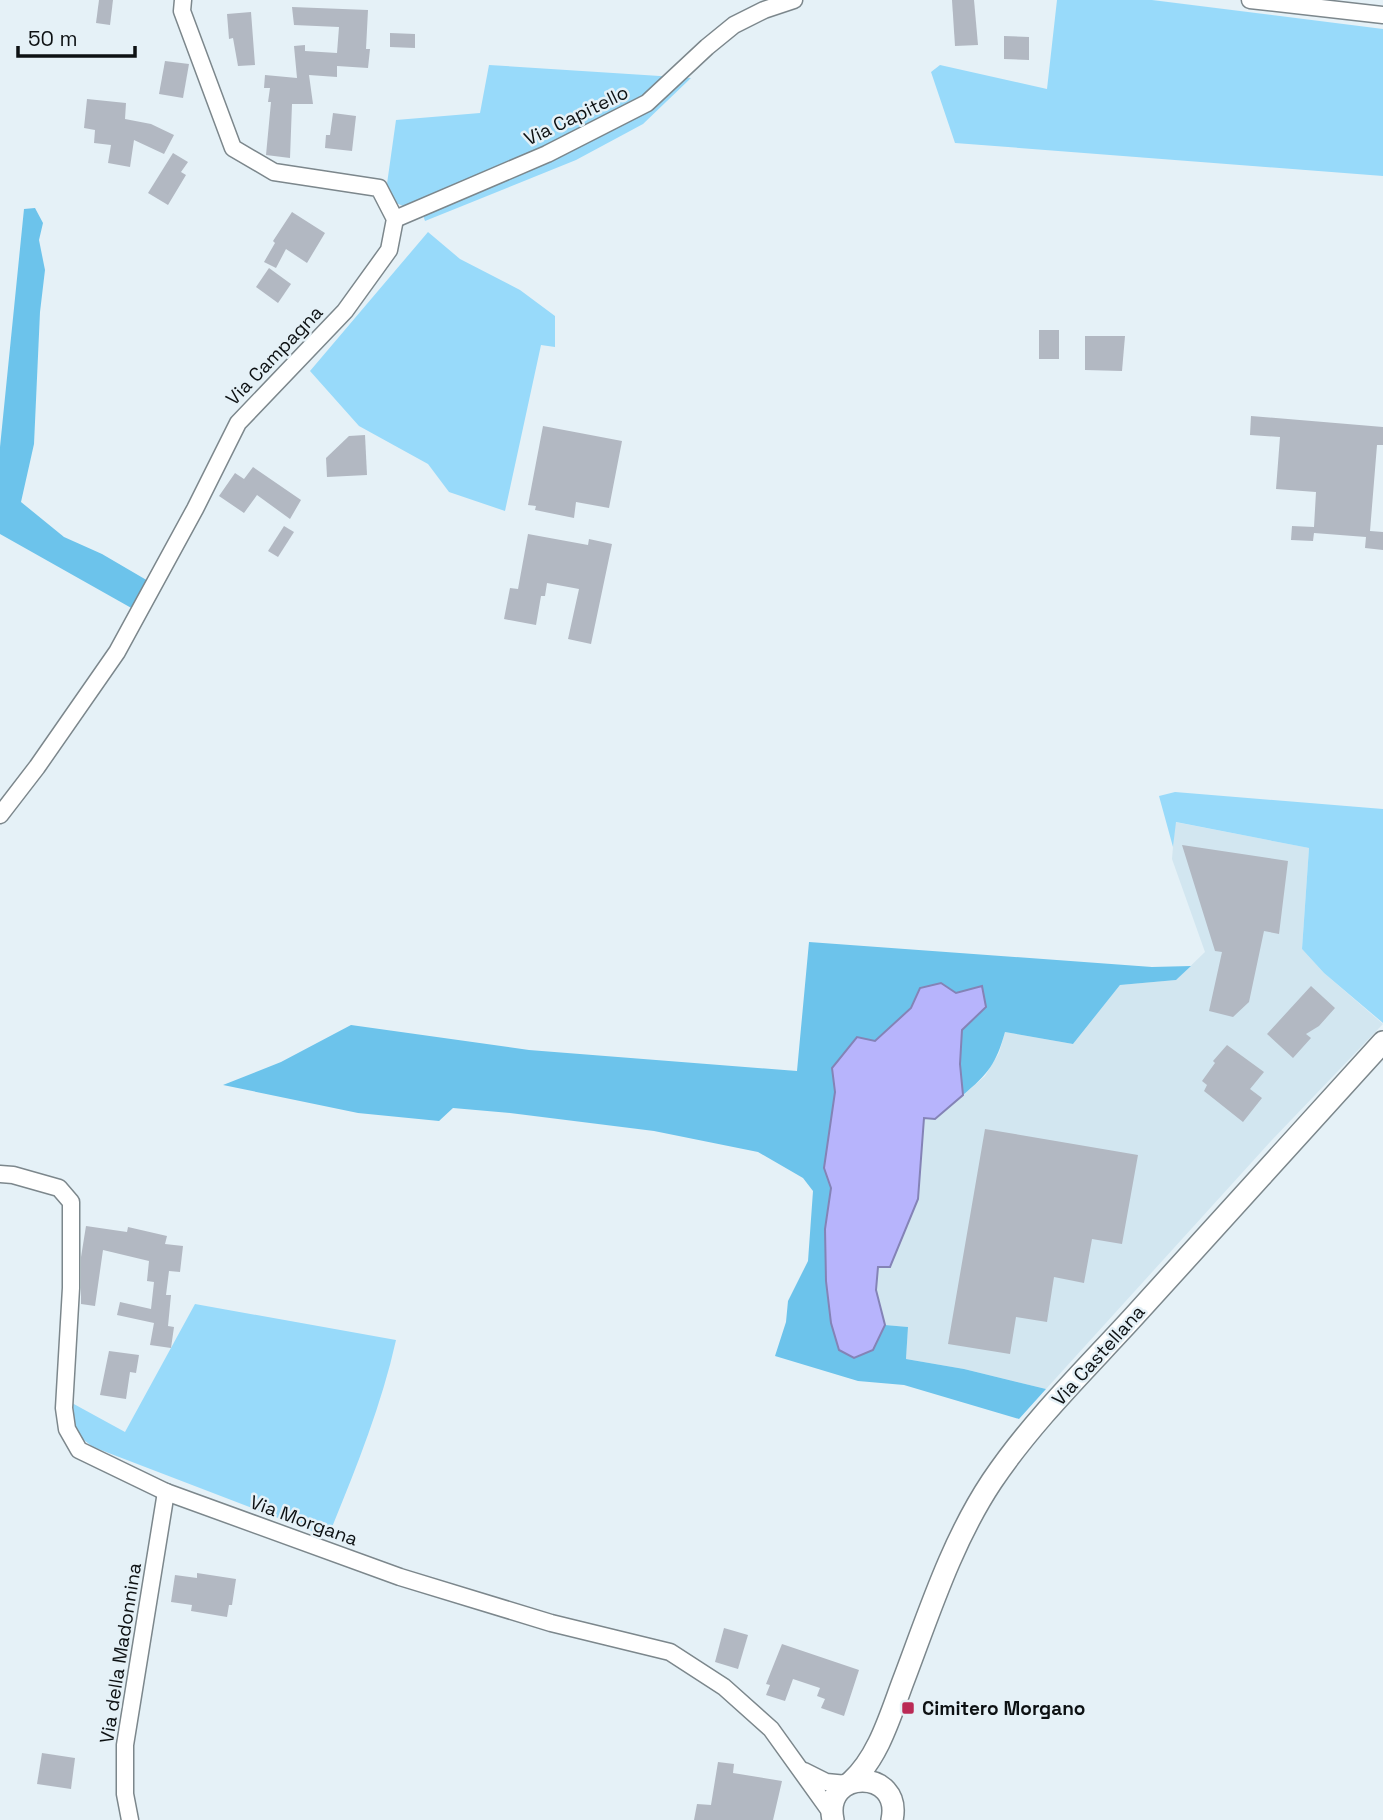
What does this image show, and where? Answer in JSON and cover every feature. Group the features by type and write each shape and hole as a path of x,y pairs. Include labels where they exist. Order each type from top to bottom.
{"main road":[{"name":"Via Castellana","path":"832,1817 836,1794 865,1767 889,1718 955,1550 1000,1469 1093,1361 1383,1042"},
{"name":"Via Castellana","path":"889,1718 882,1758 884,1789 892,1801 893,1818"},
{"path":"849,1783 869,1781 884,1789"}],"street":[{"path":"183,0 182,10 233,148 274,172 379,188 395,219"},
{"name":"Via Capitello","path":"395,219 547,154 647,103 707,47 734,26 764,10 794,0"},
{"path":"1250,0 1383,15"},
{"name":"Via Campagna","path":"0,816 117,652 195,509 238,423 345,311 389,250 395,219"},
{"name":"Via Morgana","path":"0,1174 22,1177 59,1188 71,1202 71,1288 64,1408 67,1429 79,1450 166,1492 400,1577 551,1623 670,1652 724,1687 771,1730 802,1769 832,1817"},
{"name":"Via della Madonnina","path":"130,1820 125,1794 125,1745 166,1492"},
{"name":"Via Morgana","path":"802,1769 826,1782 849,1783"}],"shaded area":[{"path":"1057,0 1152,0 1383,29 1383,176 955,143 931,72 940,65 1047,89"},
{"path":"489,65 691,78 643,124 576,160 425,221 423,215 385,198 396,120 480,113"},
{"path":"35,208 43,223 39,240 45,270 40,312 34,444 21,502 64,537 102,554 155,585 142,614 0,534 0,447 24,209"},
{"path":"428,232 460,259 520,290 555,316 555,347 541,345 505,511 449,492 428,464 359,426 310,371"},
{"path":"1175,792 1383,809 1383,1023 1324,973 1302,949 1309,848 1176,822 1173,847 1159,796"},
{"path":"1175,822 1309,848 1302,949 1324,973 1383,1024 1271,1141 1046,1389 964,1369 906,1359 908,1327 885,1325 876,1290 878,1266 918,1199 924,1118 936,1119 985,1076 999,1053 1005,1032 1073,1044 1120,985 1176,980 1205,952 1172,859"},
{"path":"809,942 1152,967 1191,966 1176,980 1120,985 1073,1044 1005,1032 990,1068 963,1095 960,1064 962,1030 985,1007 982,986 956,993 941,983 920,988 911,1008 875,1041 832,1068 835,1092 824,1168 831,1188 825,1229 826,1281 831,1323 873,1350 885,1325 908,1327 906,1359 964,1369 1046,1389 1019,1419 904,1385 858,1381 775,1356 786,1322 788,1301 808,1261 813,1191 803,1178 758,1152 654,1131 510,1113 453,1108 439,1121 358,1113 223,1085 281,1062 351,1025 529,1050 797,1071"},
{"path":"941,983 956,993 982,986 986,1007 962,1030 960,1064 963,1095 935,1119 924,1118 918,1199 890,1267 878,1267 876,1290 885,1325 873,1350 854,1358 839,1350 831,1323 826,1281 825,1229 831,1188 824,1168 835,1092 832,1068 857,1037 875,1041 911,1008 920,988"},
{"path":"195,1304 396,1340 375,1415 328,1537 93,1447 76,1434 71,1412 72,1403 125,1432"}],"building":[{"path":"99,0 113,0 110,25 96,23"},
{"path":"952,0 974,0 978,45 955,46"},
{"path":"292,7 368,10 366,49 370,49 368,68 337,66 337,77 309,75 313,104 292,104 290,158 266,155 271,102 268,102 270,88 264,88 265,75 297,78 294,46 305,45 305,51 337,53 339,27 294,25"},
{"path":"251,12 255,65 238,66 233,38 229,39 227,14"},
{"path":"390,33 415,34 415,48 390,47"},
{"path":"1004,36 1029,37 1029,60 1004,59"},
{"path":"165,61 189,64 183,98 159,94"},
{"path":"87,99 126,103 125,119 151,124 174,135 164,154 134,140 130,167 108,163 111,145 94,143 95,130 84,128"},
{"path":"333,113 356,116 352,151 325,148"},
{"path":"173,153 188,162 181,172 186,175 168,205 148,193"},
{"path":"292,212 325,233 307,263 286,249 276,268 264,262 275,243 273,241"},
{"path":"269,268 291,284 278,303 256,287"},
{"path":"1039,330 1059,330 1059,359 1039,359"},
{"path":"1085,336 1125,336 1122,371 1085,370"},
{"path":"1251,416 1383,427 1383,445 1377,445 1370,531 1383,532 1383,550 1365,548 1366,537 1314,533 1313,541 1291,540 1292,526 1314,527 1316,492 1276,489 1280,437 1250,435"},
{"path":"543,426 622,441 609,508 576,502 574,518 535,510 536,506 528,505"},
{"path":"365,435 367,475 327,477 326,458 349,436"},
{"path":"253,467 301,500 290,519 257,495 244,513 219,496 235,473 244,479"},
{"path":"284,526 294,532 278,557 268,551"},
{"path":"528,534 588,545 589,539 612,544 591,644 568,639 579,589 547,583 545,596 541,596 536,625 504,619 510,588 518,589"},
{"path":"1182,845 1288,861 1279,934 1264,931 1249,1002 1233,1017 1209,1011 1222,952 1215,951"},
{"path":"1311,986 1335,1008 1319,1026 1306,1034 1311,1038 1293,1058 1267,1034"},
{"path":"1227,1045 1264,1072 1250,1089 1262,1098 1243,1122 1204,1091 1207,1085 1202,1081 1215,1063 1213,1061"},
{"path":"985,1129 1138,1155 1122,1244 1092,1239 1084,1283 1054,1277 1047,1322 1016,1317 1010,1354 948,1344"},
{"path":"86,1226 127,1232 128,1227 167,1236 165,1244 183,1246 180,1272 169,1271 166,1295 171,1295 168,1326 174,1327 171,1348 150,1345 154,1323 117,1315 120,1302 151,1309 154,1282 147,1281 149,1261 103,1250 95,1306 81,1304 81,1257"},
{"path":"109,1351 139,1355 136,1373 130,1372 126,1399 100,1395"},
{"path":"197,1573 236,1579 227,1617 191,1611 192,1605 171,1602 175,1575 197,1578"},
{"path":"724,1628 748,1635 738,1669 715,1662"},
{"path":"782,1644 859,1670 844,1716 821,1708 825,1699 817,1696 820,1688 793,1679 785,1701 766,1695 770,1685 766,1684"},
{"path":"42,1753 75,1758 71,1789 37,1784"},
{"path":"718,1762 734,1764 733,1773 782,1781 773,1820 694,1820 697,1804 711,1805"}],"place":[{"name":"Cimitero Morgano","path":"908,1708"}]}
